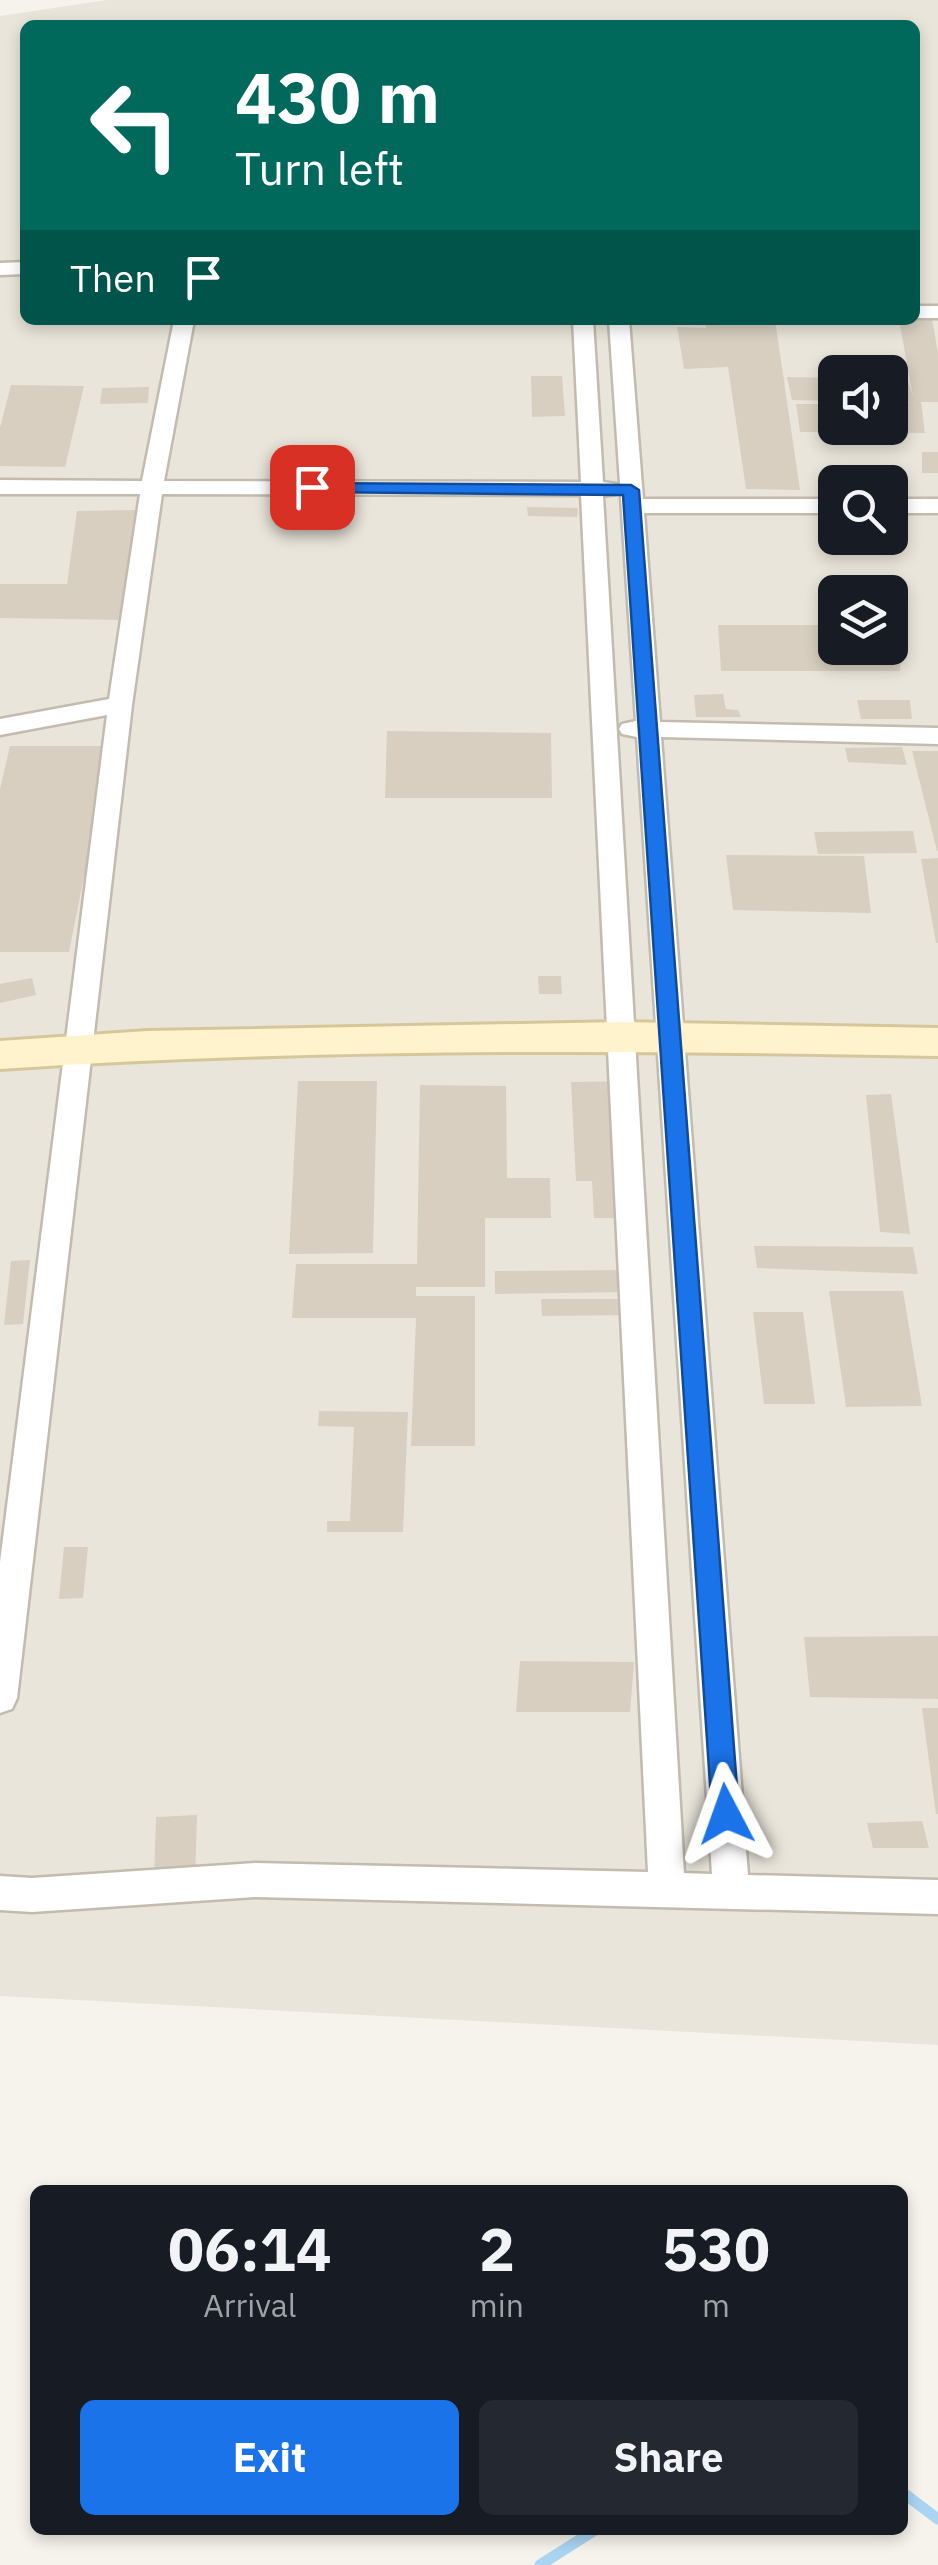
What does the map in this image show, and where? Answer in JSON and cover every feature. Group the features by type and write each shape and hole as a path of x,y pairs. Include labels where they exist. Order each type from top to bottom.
{"street":[{"path":"0,1698 120,705 152,486 183,325"},
{"path":"583,325 667,1890"},
{"path":"619,325 731,1892"},
{"path":"0,487 590,489 631,498 818,505"},
{"path":"908,506 938,506"},
{"path":"0,727 120,705"},
{"path":"603,729 938,736"},
{"path":"0,1055 79,1048 620,1036 938,1042"},
{"path":"0,1893 32,1895 255,1880 938,1897"}],"shaded area":[{"path":"107,0 938,0 938,2045 0,1996 0,16"}],"building":[{"path":"920,319 932,319 938,353 938,402 921,402 925,433 908,433 908,403 917,403 908,403 908,381 913,396 900,325 920,325"},
{"path":"705,325 776,325 800,490 746,489 728,367 684,369 677,327 706,328"},
{"path":"531,376 562,376 565,416 532,417"},
{"path":"787,377 818,378 818,401 792,400"},
{"path":"11,385 84,386 65,467 0,466 0,428"},
{"path":"149,387 148,403 100,404 102,388"},
{"path":"796,404 818,404 818,432 800,432"},
{"path":"922,452 938,452 938,473 922,473"},
{"path":"527,507 578,508 577,517 528,516"},
{"path":"137,510 124,620 0,618 0,584 67,584 77,511"},
{"path":"718,625 818,625 818,665 900,665 900,671 721,671"},
{"path":"723,694 726,709 738,710 741,717 696,717 694,695"},
{"path":"857,700 910,700 912,719 861,719"},
{"path":"387,731 551,733 552,798 385,798"},
{"path":"10,746 110,746 69,952 0,952 0,789"},
{"path":"902,747 907,765 848,762 845,748"},
{"path":"912,751 938,751 938,851 937,851"},
{"path":"913,831 917,853 818,854 814,832"},
{"path":"726,855 864,856 871,913 733,910"},
{"path":"938,858 938,943 936,943 921,859"},
{"path":"538,976 561,976 562,994 539,994"},
{"path":"32,978 36,995 0,1003 0,984"},
{"path":"298,1081 377,1081 373,1253 289,1254"},
{"path":"627,1081 637,1218 594,1218 592,1181 576,1181 571,1082"},
{"path":"420,1085 506,1086 507,1178 550,1178 551,1218 485,1218 485,1287 416,1287 416,1296 475,1296 475,1446 411,1446 416,1318 292,1318 296,1264 417,1264"},
{"path":"891,1094 910,1234 880,1232 866,1095"},
{"path":"754,1246 913,1247 918,1274 757,1268"},
{"path":"30,1260 23,1324 4,1325 11,1261"},
{"path":"632,1270 634,1292 495,1294 495,1271"},
{"path":"829,1291 903,1291 922,1406 846,1407"},
{"path":"541,1299 638,1299 639,1315 542,1316"},
{"path":"753,1312 803,1312 815,1404 764,1404"},
{"path":"319,1411 408,1412 403,1532 327,1532 327,1521 350,1521 354,1427 318,1426"},
{"path":"64,1547 88,1547 83,1598 59,1599"},
{"path":"938,1636 938,1699 810,1697 804,1637"},
{"path":"520,1661 634,1662 630,1712 516,1712"},
{"path":"922,1708 938,1708 938,1814 936,1814"},
{"path":"197,1815 195,1880 154,1882 156,1817"},
{"path":"922,1821 929,1848 873,1848 867,1823"}],"waterway":[{"path":"908,2496 938,2519"},
{"path":"540,2565 587,2535"}],"route":[{"path":"312,487 631,490 726,1814"}]}
